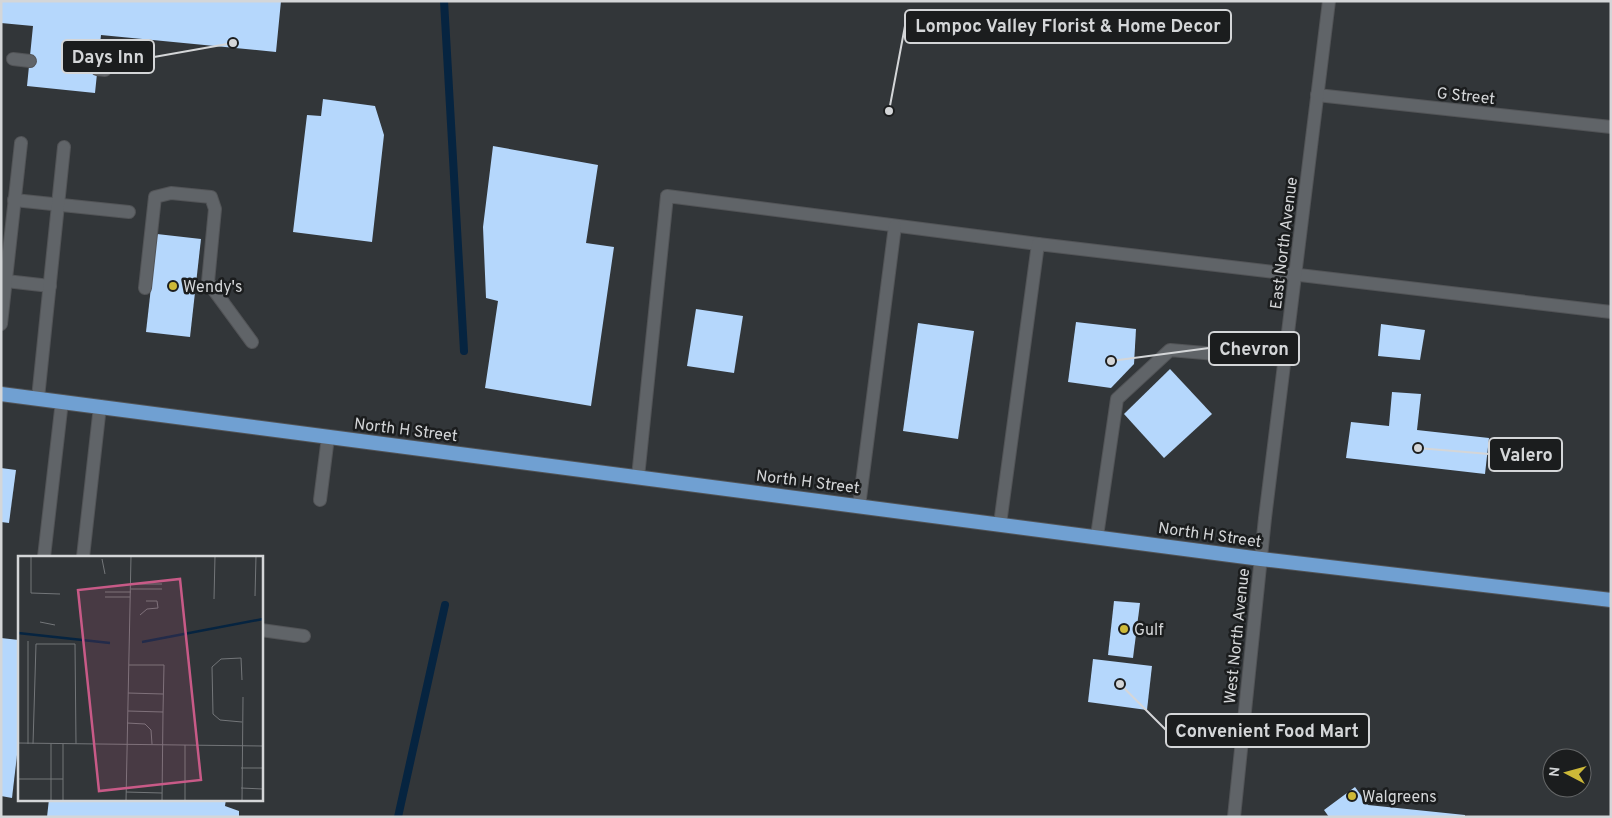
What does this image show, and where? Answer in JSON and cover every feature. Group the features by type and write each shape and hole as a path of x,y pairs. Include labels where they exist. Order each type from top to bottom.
{"highway":[{"name":"North H Street","path":"1,394 1261,559 1611,600"}],"street":[{"name":"East North Avenue","path":"1266,518 1329,1"},
{"path":"13,59 30,61"},
{"name":"G Street","path":"1317,95 1611,127"},
{"path":"1,324 21,143"},
{"path":"38,398 64,147"},
{"path":"145,288 155,197 171,193 211,197 215,209 208,282 252,342"},
{"path":"638,477 667,196 1038,244 1611,312"},
{"path":"14,200 129,212"},
{"path":"858,506 895,226"},
{"path":"1000,524 1038,244"},
{"path":"6,281 50,286"},
{"path":"1096,536 1117,399 1170,350 1285,360"},
{"path":"44,556 62,401"},
{"path":"83,556 100,406"},
{"path":"320,500 328,436"},
{"name":"West North Avenue","path":"1234,817 1266,518"},
{"path":"262,630 304,636"}],"building":[{"path":"1,1 281,1 276,52 101,35 95,93 27,86 33,26 1,23"},
{"path":"323,99 375,106 384,135 372,242 293,232 307,115 321,116"},
{"path":"493,146 598,165 586,243 614,247 591,406 485,388 498,301 486,298 483,227"},
{"name":"Wendy's","path":"157,234 201,239 190,337 146,332"},
{"path":"696,309 743,316 734,373 687,366"},
{"path":"1076,322 1136,329 1134,364 1111,388 1068,382"},
{"path":"918,323 974,331 958,439 903,431"},
{"path":"1381,324 1425,330 1420,360 1378,356"},
{"path":"1170,369 1212,414 1164,458 1124,414"},
{"path":"1392,392 1421,394 1417,430 1489,438 1485,474 1346,458 1351,422 1389,426"},
{"path":"1,468 16,470 9,523 1,522"},
{"name":"Gulf","path":"1114,601 1140,603 1133,658 1108,655"},
{"path":"1,638 18,640 18,747 12,798 1,796"},
{"path":"1093,659 1152,666 1147,710 1088,702"},
{"name":"Walgreens","path":"1355,787 1368,805 1465,815 1465,817 1329,817 1324,810"},
{"path":"49,800 226,800 225,806 239,811 239,817 47,817"}],"waterway":[{"path":"444,1 464,351"},
{"path":"398,817 445,605"}],"place":[{"name":"Days Inn","path":"233,43"},
{"name":"Lompoc Valley Florist & Home Decor","path":"889,111"},
{"name":"Wendy's","path":"173,286"},
{"name":"Chevron","path":"1111,361"},
{"name":"Valero","path":"1418,448"},
{"name":"Gulf","path":"1124,629"},
{"name":"Convenient Food Mart","path":"1120,684"},
{"name":"Walgreens","path":"1352,796"}]}
